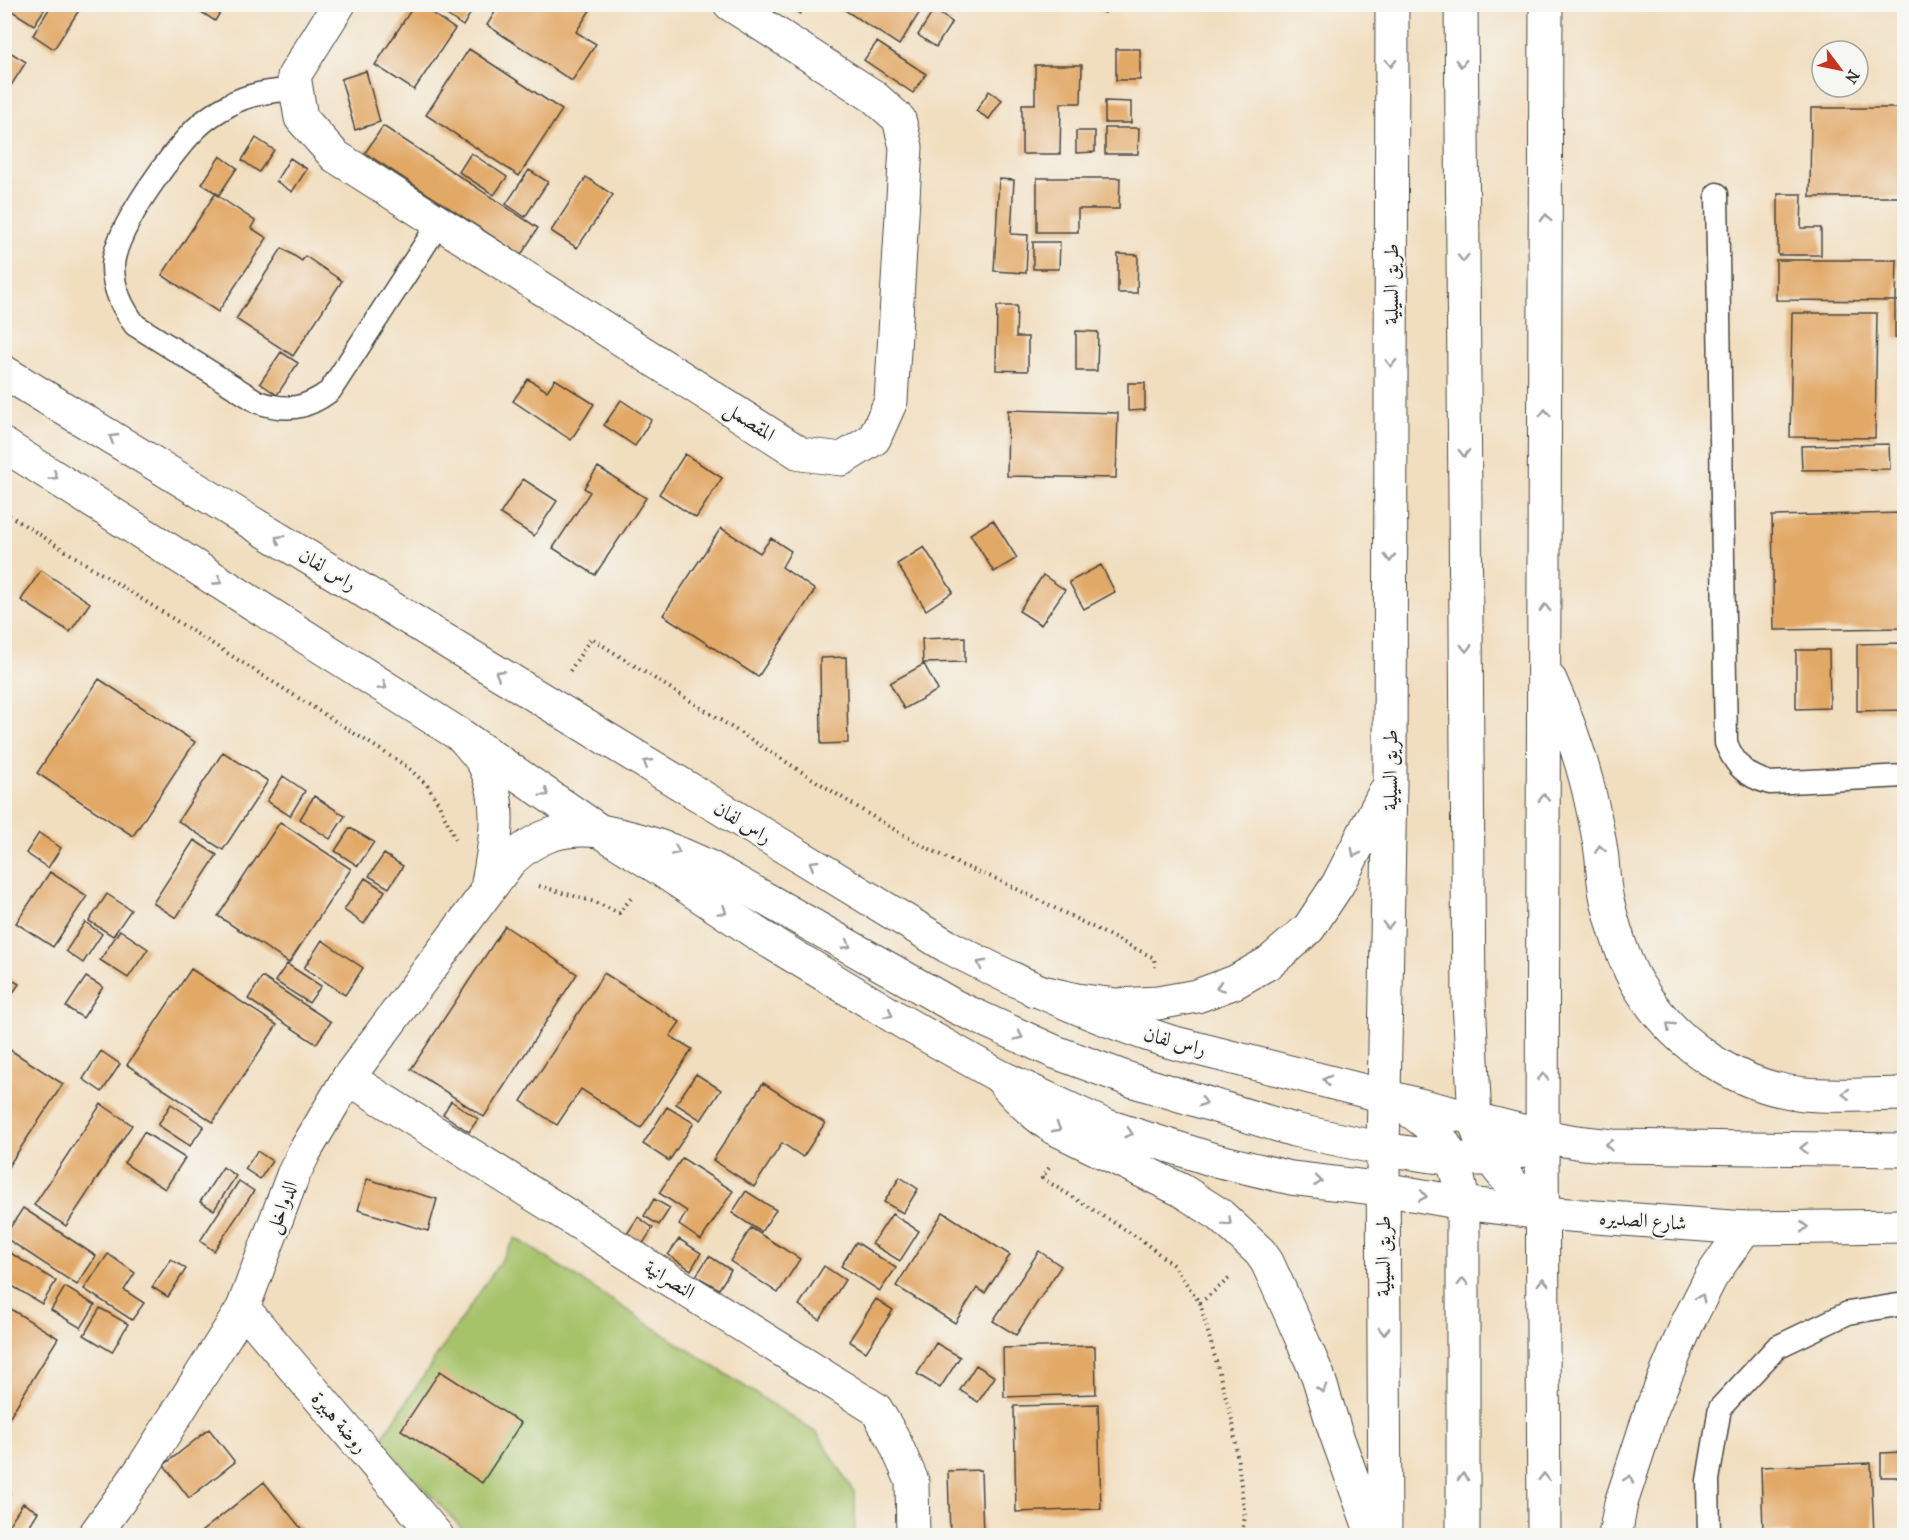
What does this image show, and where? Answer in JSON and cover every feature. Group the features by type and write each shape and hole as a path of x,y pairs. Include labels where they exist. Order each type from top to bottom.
{"main road":[{"name":"المقصمل","path":"339,4 294,76 301,118 335,156 801,454 842,459 874,439 891,401 906,147 899,119 873,96 730,4"},
{"name":"طريق السيلية","path":"1385,1536 1383,1149 1390,782 1392,4"},
{"path":"1461,4 1469,988 1474,1120 1490,1159 1542,1213"},
{"path":"1544,1536 1542,1136 1546,4"},
{"name":"راس لفان","path":"4,372 947,946 1034,990 1101,1019 1145,1034 1542,1136"},
{"path":"4,445 463,738 762,937 903,1022 999,1076 1104,1125 1211,1159 1291,1178 1383,1189"},
{"path":"1545,667 1564,711 1580,758 1598,834 1607,902 1621,947 1637,984 1662,1018 1691,1046 1725,1069 1763,1085 1804,1094 1905,1094"},
{"name":"الدواخل","path":"463,738 483,763 495,792 497,823 494,874"},
{"path":"1034,990 1077,1000 1117,1005 1158,1004 1197,996 1235,982 1270,962 1309,928 1338,884 1390,782"},
{"name":"الدواخل","path":"94,1536 144,1466 243,1308 292,1175 348,1078 494,874 524,848 541,837 580,828 600,831"},
{"path":"600,831 634,838 690,857 956,1007 1055,1052 1134,1081 1294,1130 1383,1149 1453,1159 1490,1159 1510,1155 1526,1148 1542,1136 1612,1146 1905,1150"},
{"path":"999,1076 1036,1116 1054,1128 1181,1190 1220,1215 1260,1252 1286,1302 1318,1376 1335,1431 1373,1536"},
{"name":"النصرانية","path":"348,1078 876,1409 893,1438 912,1482 913,1536"},
{"path":"1384,1095 1410,1110 1428,1124 1442,1140 1453,1159 1460,1182 1462,1203 1463,1536"},
{"name":"شارع الصديره","path":"1383,1189 1462,1203 1542,1213 1745,1228 1905,1226"},
{"path":"1615,1536 1621,1503 1651,1411 1678,1346 1711,1277 1745,1228"},
{"name":"روضة هبيرة","path":"243,1308 437,1536"}],"lane":[{"path":"296,89 263,92 232,103 203,122 180,145 135,209 119,241 113,263 114,282 119,299 135,325 258,402 275,408 307,405 330,391 439,223"},
{"path":"1717,194 1726,743 1732,758 1742,770 1770,783 1905,776"},
{"path":"1709,1536 1708,1480 1720,1408 1777,1347 1848,1313 1905,1304"}],"path":[{"path":"4,512 406,766 427,785 458,843 494,874 595,902 619,913 657,867"},
{"path":"549,704 591,638 914,841 961,865 999,880 1154,957 1158,1004"},
{"path":"1042,1178 1140,1239 1173,1265 1200,1303 1233,1423 1245,1517 1241,1536"}],"green space":[{"path":"516,1238 818,1434 855,1494 855,1535 468,1535 380,1441"}],"building":[{"path":"4,4 48,4 34,25"},
{"path":"52,4 83,4 54,49 33,35"},
{"path":"189,4 225,4 215,21"},
{"path":"415,4 455,29 414,90 375,65"},
{"path":"431,4 476,4 463,26"},
{"path":"500,4 594,4 576,32 596,44 572,81 487,25"},
{"path":"786,4 805,4 800,14"},
{"path":"842,4 925,4 899,45 840,7"},
{"path":"1091,4 1111,4 1105,13"},
{"path":"934,10 952,22 936,47 918,35"},
{"path":"877,42 926,74 913,93 864,60"},
{"path":"5,49 26,62 5,95"},
{"path":"469,49 562,110 519,176 426,115"},
{"path":"1116,49 1140,49 1140,80 1116,80"},
{"path":"1035,65 1082,65 1081,103 1061,103 1060,154 1022,154 1022,104 1035,104"},
{"path":"366,71 380,122 355,130 341,79"},
{"path":"989,91 1002,100 989,119 976,111"},
{"path":"1105,101 1131,102 1131,123 1105,123"},
{"path":"1811,108 1904,108 1904,197 1810,197"},
{"path":"383,126 538,228 521,255 365,153"},
{"path":"1105,128 1139,128 1138,154 1105,154"},
{"path":"1076,131 1095,131 1095,152 1076,153"},
{"path":"256,138 274,150 259,172 242,160"},
{"path":"471,153 507,177 494,195 459,172"},
{"path":"220,156 237,168 219,195 202,184"},
{"path":"290,158 307,169 292,192 276,181"},
{"path":"529,170 548,182 525,217 506,204"},
{"path":"586,177 613,195 577,248 551,231"},
{"path":"1037,178 1120,178 1119,209 1078,209 1078,232 1037,232"},
{"path":"999,179 1014,180 1011,234 1028,235 1026,273 994,271"},
{"path":"215,194 255,221 251,228 267,238 218,312 162,275"},
{"path":"1778,194 1802,194 1801,228 1821,228 1821,255 1778,255"},
{"path":"1033,242 1060,242 1059,269 1033,269"},
{"path":"282,248 302,261 305,256 342,281 293,356 236,319"},
{"path":"1118,254 1138,255 1137,293 1118,293"},
{"path":"1776,260 1897,260 1896,301 1776,300"},
{"path":"1895,301 1904,301 1904,338 1895,338"},
{"path":"997,306 1017,306 1016,337 1028,337 1028,371 996,370"},
{"path":"1792,313 1877,313 1875,438 1790,437"},
{"path":"1076,331 1098,332 1097,371 1076,371"},
{"path":"281,352 298,363 277,395 260,383"},
{"path":"528,379 547,391 555,379 594,404 571,440 513,401"},
{"path":"1128,383 1145,383 1145,410 1128,411"},
{"path":"621,400 651,420 635,446 604,425"},
{"path":"1008,410 1118,413 1116,478 1007,476"},
{"path":"1889,444 1890,469 1802,470 1801,446"},
{"path":"685,454 722,478 696,518 659,494"},
{"path":"598,467 646,498 595,575 553,548 590,492 584,488"},
{"path":"523,479 557,501 534,536 500,514"},
{"path":"1904,513 1904,628 1774,630 1772,516"},
{"path":"993,520 1017,558 994,572 970,534"},
{"path":"721,528 760,553 771,538 791,551 782,567 815,590 758,677 663,615"},
{"path":"924,547 953,592 926,610 897,564"},
{"path":"1101,565 1115,592 1084,609 1069,582"},
{"path":"41,570 90,603 70,632 21,600"},
{"path":"1043,575 1065,590 1041,625 1019,611"},
{"path":"965,637 965,662 923,663 922,639"},
{"path":"1904,643 1904,710 1857,711 1857,644"},
{"path":"1796,650 1829,650 1830,708 1796,709"},
{"path":"846,657 848,743 821,744 820,658"},
{"path":"924,664 938,690 904,709 890,683"},
{"path":"99,679 195,742 133,836 37,773"},
{"path":"223,752 268,781 223,850 178,821"},
{"path":"283,776 305,791 290,816 267,801"},
{"path":"314,796 345,816 330,839 300,819"},
{"path":"280,822 351,869 289,963 218,916"},
{"path":"350,828 374,842 358,866 335,851"},
{"path":"39,833 61,848 48,868 26,853"},
{"path":"194,840 217,855 176,918 153,903"},
{"path":"384,854 403,866 389,888 369,876"},
{"path":"50,872 87,896 53,947 16,923"},
{"path":"365,878 385,891 364,924 344,910"},
{"path":"107,894 131,910 113,936 89,921"},
{"path":"85,922 102,934 83,963 66,951"},
{"path":"505,926 577,974 484,1117 411,1069"},
{"path":"120,930 148,949 128,978 100,960"},
{"path":"322,940 363,968 345,995 304,968"},
{"path":"287,964 321,986 309,1003 275,981"},
{"path":"191,969 277,1025 213,1122 127,1065"},
{"path":"604,973 680,1022 670,1036 692,1049 641,1128 581,1089 557,1125 521,1101"},
{"path":"4,975 19,984 4,1006"},
{"path":"86,977 103,987 83,1018 66,1007"},
{"path":"262,977 331,1022 316,1044 248,999"},
{"path":"4,1046 63,1084 4,1173"},
{"path":"101,1051 120,1064 102,1092 83,1079"},
{"path":"696,1074 721,1090 701,1120 676,1104"},
{"path":"763,1083 825,1123 803,1157 782,1143 754,1187 713,1160"},
{"path":"451,1101 478,1119 469,1132 443,1114"},
{"path":"101,1104 132,1125 66,1226 34,1205"},
{"path":"171,1104 204,1126 190,1146 158,1125"},
{"path":"667,1107 694,1123 669,1161 643,1144"},
{"path":"144,1132 185,1158 165,1189 124,1163"},
{"path":"257,1151 272,1161 260,1179 245,1169"},
{"path":"682,1158 733,1191 701,1240 679,1225 687,1211 659,1193"},
{"path":"223,1167 236,1176 214,1210 200,1202"},
{"path":"900,1177 918,1189 903,1213 884,1202"},
{"path":"367,1179 437,1199 428,1231 358,1210"},
{"path":"239,1181 254,1191 214,1251 200,1241"},
{"path":"746,1191 776,1210 761,1232 732,1213"},
{"path":"654,1199 670,1208 659,1225 644,1216"},
{"path":"23,1208 96,1256 77,1285 4,1237"},
{"path":"943,1212 1010,1255 985,1293 977,1288 955,1323 896,1286"},
{"path":"892,1214 919,1231 900,1261 872,1244"},
{"path":"638,1217 653,1228 640,1248 625,1237"},
{"path":"751,1228 800,1259 778,1293 730,1261"},
{"path":"679,1239 701,1253 691,1270 668,1255"},
{"path":"856,1242 896,1268 880,1291 841,1266"},
{"path":"4,1249 56,1281 42,1304 4,1281"},
{"path":"1039,1251 1061,1266 1016,1335 993,1321"},
{"path":"108,1254 135,1273 124,1290 144,1303 132,1320 84,1289"},
{"path":"709,1256 731,1270 719,1289 696,1276"},
{"path":"171,1259 186,1269 168,1297 152,1287"},
{"path":"824,1266 845,1280 820,1320 799,1305"},
{"path":"65,1287 95,1305 81,1328 51,1310"},
{"path":"876,1299 893,1310 866,1352 849,1341"},
{"path":"4,1305 58,1338 4,1426"},
{"path":"100,1308 128,1324 112,1352 84,1335"},
{"path":"936,1343 960,1357 940,1388 917,1374"},
{"path":"1095,1346 1096,1394 1004,1397 1003,1348"},
{"path":"976,1365 995,1377 978,1402 960,1390"},
{"path":"440,1371 521,1423 482,1483 401,1430"},
{"path":"1098,1404 1101,1509 1016,1512 1014,1406"},
{"path":"209,1429 235,1462 189,1498 164,1465"},
{"path":"1904,1452 1904,1477 1881,1477 1881,1453"},
{"path":"1871,1463 1874,1536 1791,1536 1790,1531 1763,1532 1761,1467"},
{"path":"981,1470 983,1536 950,1536 948,1471"},
{"path":"264,1482 307,1536 204,1536 201,1532"},
{"path":"4,1490 10,1494 4,1504"},
{"path":"23,1503 38,1512 23,1536 16,1536 6,1529"},
{"path":"1103,1533 1103,1536 1077,1536 1077,1534"}]}
